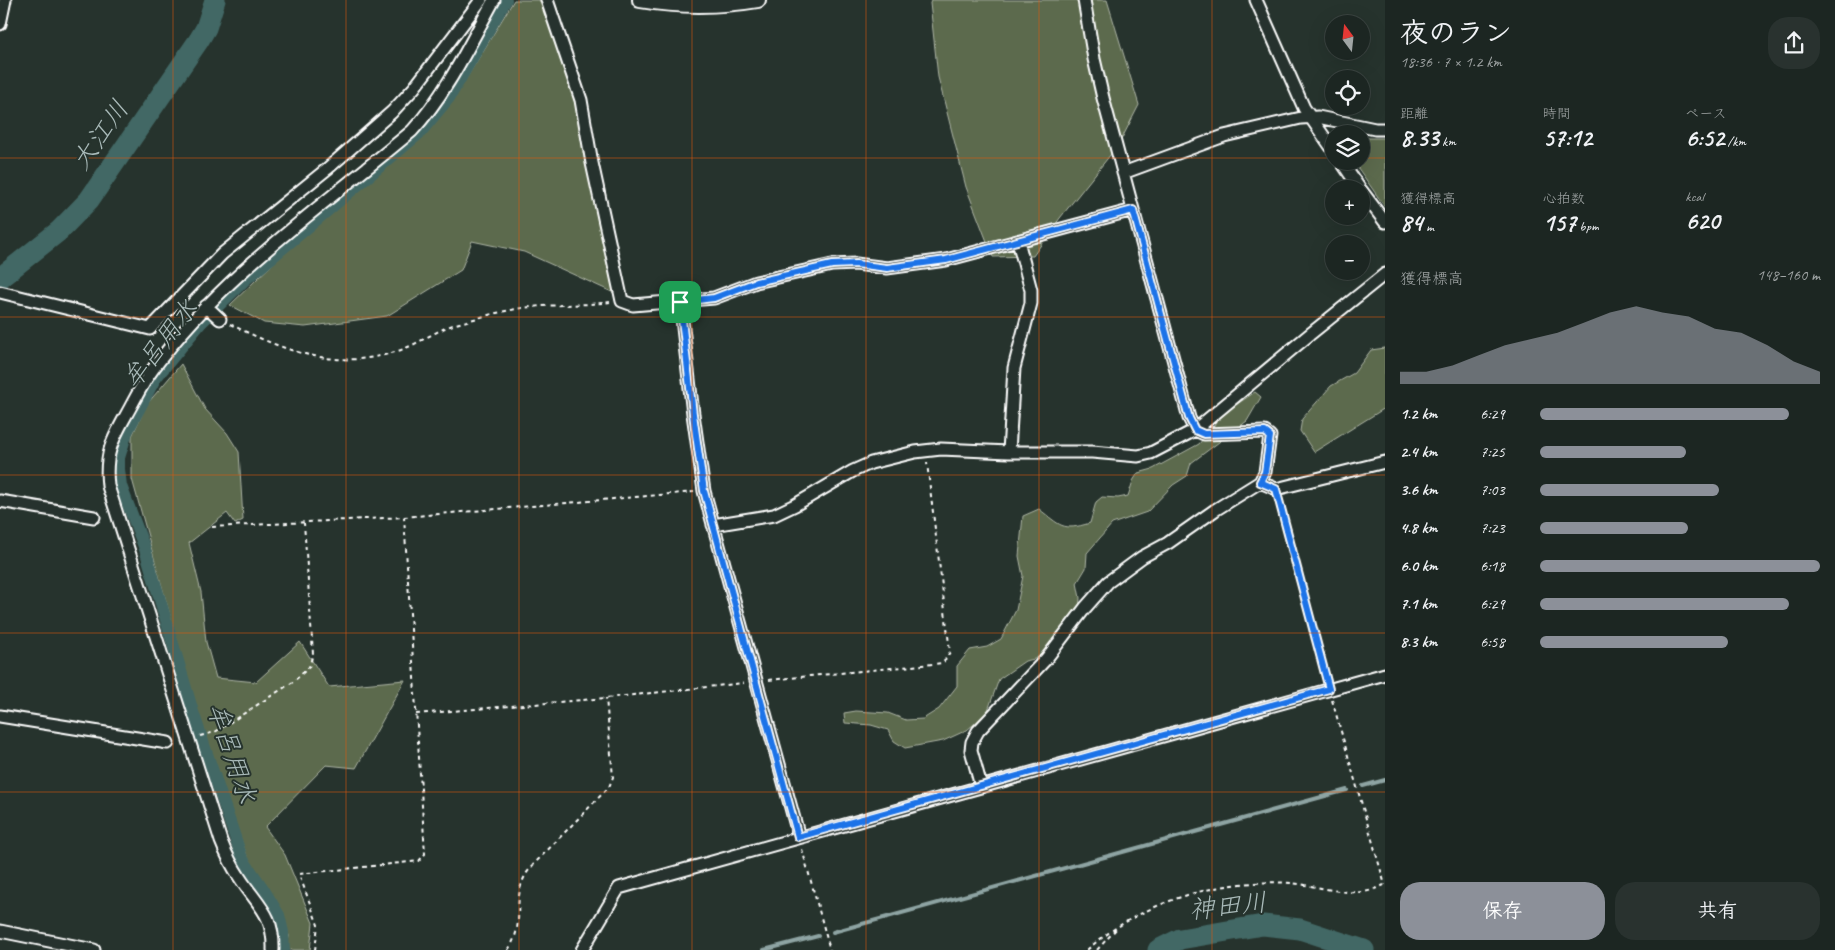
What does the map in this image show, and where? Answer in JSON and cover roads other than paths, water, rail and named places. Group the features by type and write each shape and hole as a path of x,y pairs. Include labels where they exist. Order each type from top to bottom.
{"street":[{"path":"0,24 5,0"},
{"path":"0,292 150,329 222,254 392,112 414,88 481,0"},
{"path":"273,950 270,924 263,908 233,868 220,841 108,486 106,470 108,454 114,438 152,370 207,307 294,228 412,131 428,114 441,95 494,0"},
{"path":"547,0 581,100 592,164 622,301 634,305 714,298 756,282 832,265 856,264 887,268 946,260 1133,210"},
{"path":"640,0 695,6 732,4 758,0"},
{"path":"981,786 971,750 972,742 978,731 1046,659 1085,608 1108,582 1142,557 1168,543 1247,488 1260,482 1265,472 1270,436 1265,432 1204,434 1195,430 1189,418 1098,75 1084,0"},
{"path":"1256,0 1304,108 1325,138"},
{"path":"1123,173 1224,136 1309,116 1375,129 1385,129"},
{"path":"1370,202 1385,222"},
{"path":"1009,452 1014,368 1031,303 1031,290 1018,241"},
{"path":"714,525 774,514 795,505 853,471 915,452 941,449 1009,452 1092,452 1138,456 1151,453 1195,430 1385,274"},
{"path":"680,302 704,491 798,837"},
{"path":"207,307 220,319"},
{"path":"1260,482 1276,489 1385,462"},
{"path":"0,502 94,517"},
{"path":"582,950 619,888 1385,674"},
{"path":"0,716 168,743"},
{"path":"0,930 94,950"}],"waterway":[{"name":"大江川","path":"0,278 59,231 89,200 199,40 206,28 215,0"},
{"name":"牟呂用水","path":"284,950 283,932 279,915 242,858 193,712 145,549 121,486 118,461 127,432 155,379 201,323 244,281 420,133 449,98 506,0"},
{"path":"1363,786 1385,780"},
{"path":"833,932 1347,790"},
{"name":"神田川","path":"1158,950 1180,939 1263,925 1300,929 1364,950"},
{"path":"764,950 818,936"}]}
